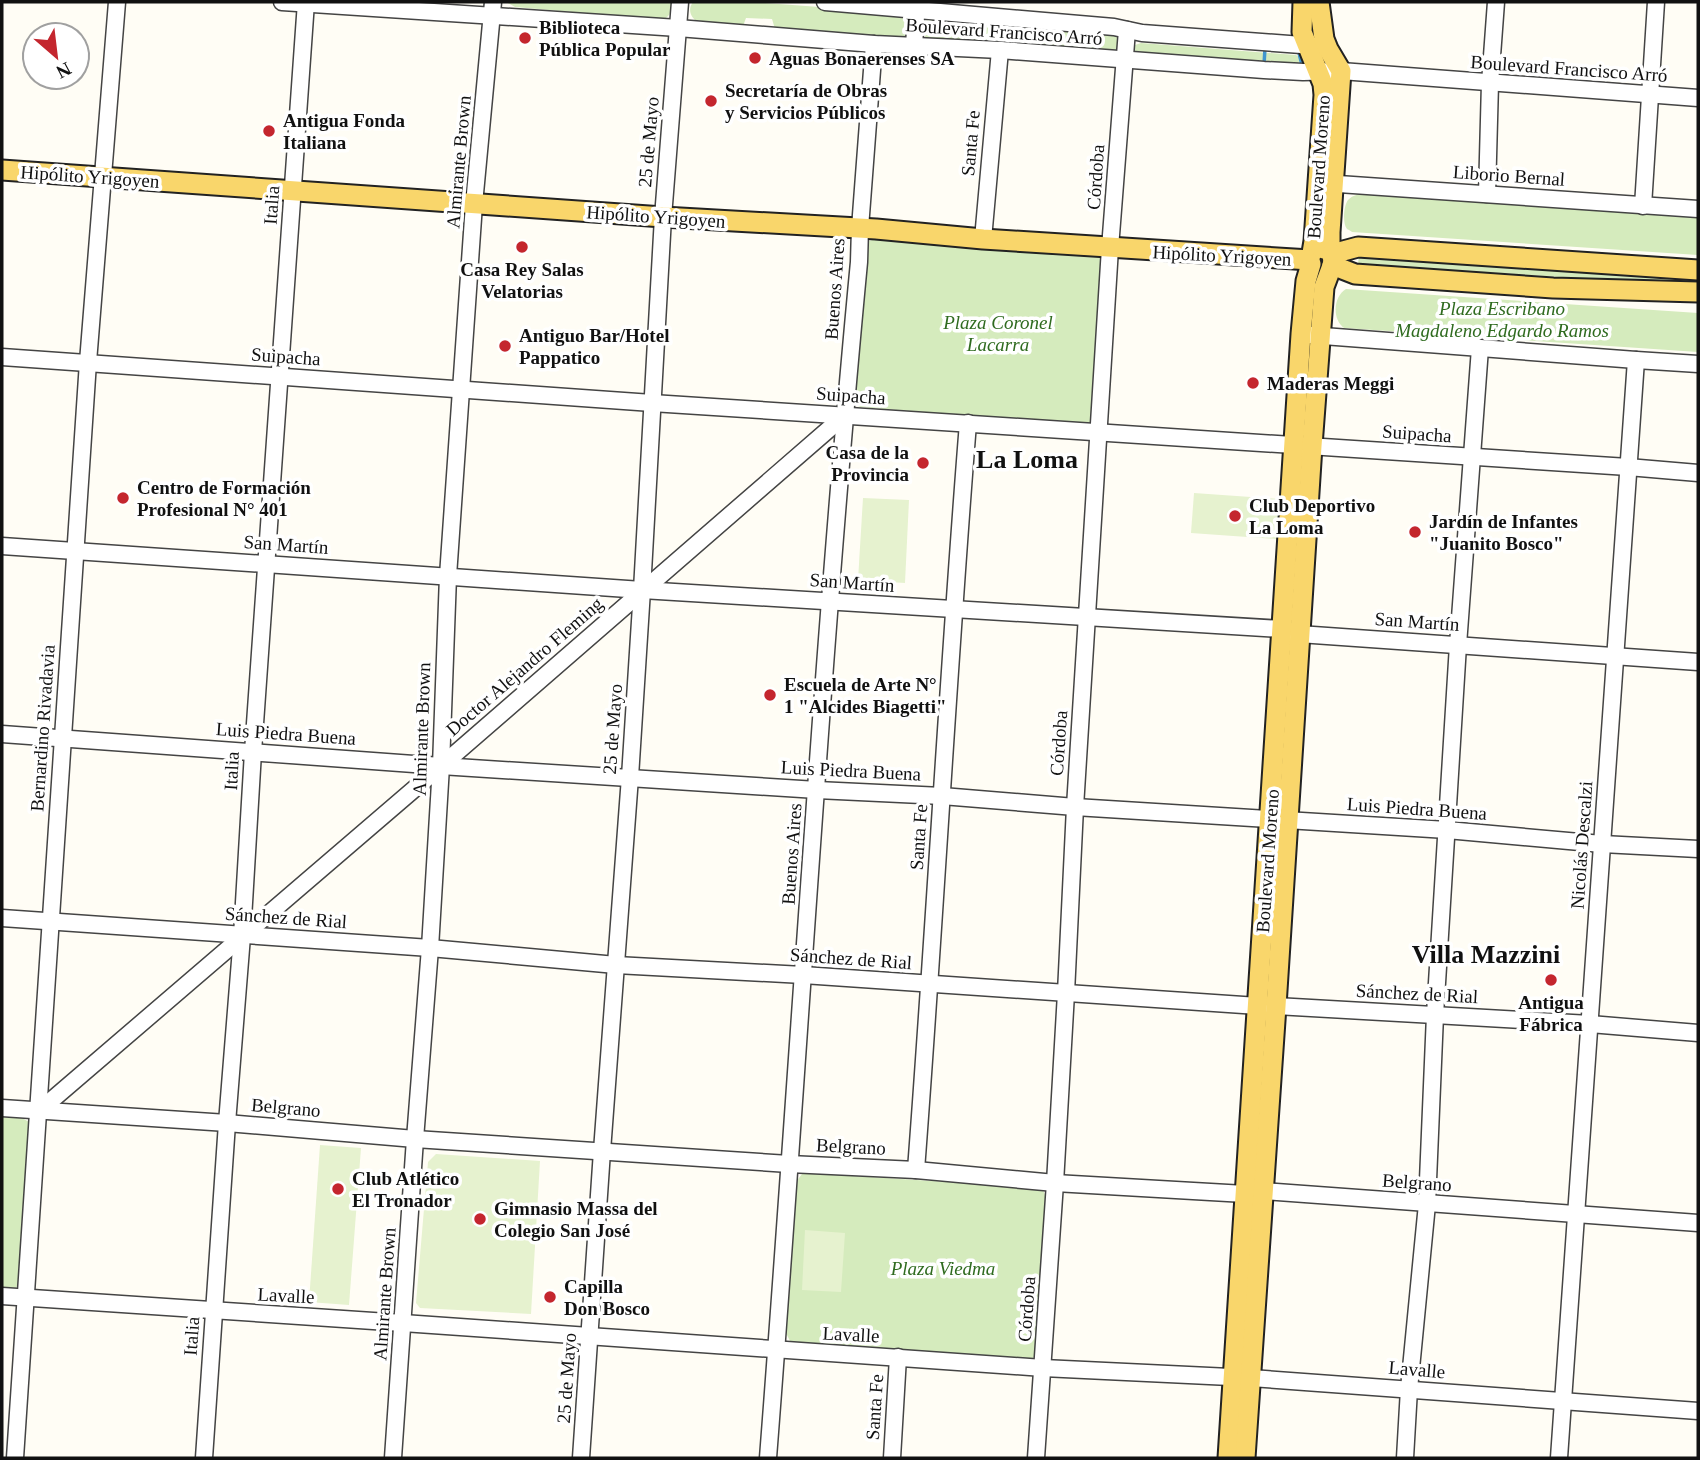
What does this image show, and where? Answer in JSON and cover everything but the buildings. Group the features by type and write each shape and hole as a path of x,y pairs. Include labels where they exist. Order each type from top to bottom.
{"main road":[{"name":"Boulevard Moreno","path":"1245,1458 1242,1378 1236,1345 1254,1193 1311,335 1324,287 1322,259 1329,239 1323,84 1302,32 1303,2"},
{"name":"Boulevard Moreno","path":"1319,2 1324,39 1341,71 1326,183"},
{"name":"Hipólito Yrigoyen","path":"2,170 663,217 860,228 1111,248 1322,259 1358,247 1698,270"},
{"name":"Hipólito Yrigoyen","path":"1322,259 1355,274 1553,288 1698,292"},
{"name":"Boulevard Moreno","path":"1228,1458 1242,1378"}],"street":[{"name":"Bernardino Rivadavia","path":"15,1458 88,362 117,2"},
{"name":"Boulevard Francisco Arró","path":"282,2 493,9 874,44 1000,50 1264,70 1341,71 1698,98"},
{"name":"25 de Mayo","path":"581,1458 630,777 663,217 680,2"},
{"name":"Boulevard Francisco Arró","path":"825,2 917,5 1114,27 1142,33 1315,46 1330,53"},
{"path":"1487,194 1490,83 1496,2"},
{"path":"1643,206 1656,2"},
{"name":"Italia","path":"204,1458 306,3"},
{"path":"914,45 917,5"},
{"name":"Almirante Brown","path":"393,1458 430,948 441,766 448,576 474,204 493,9"},
{"name":"Córdoba","path":"1036,1458 1055,1182 1074,807 1127,30"},
{"name":"Buenos Aires","path":"768,1458 829,602 859,262 874,44"},
{"name":"Santa Fe","path":"983,239 1000,50"},
{"name":"Liborio Bernal","path":"1326,183 1698,209"},
{"path":"1311,335 1698,364"},
{"path":"1405,1458 1427,1203 1435,1016 1480,348"},
{"name":"Suipacha","path":"2,357 1698,473"},
{"name":"Nicolás Descalzi","path":"1559,1458 1636,360"},
{"name":"Doctor Alejandro Fleming","path":"39,1111 844,416"},
{"name":"Santa Fe","path":"916,1170 968,423"},
{"name":"San Martín","path":"2,545 642,590 1291,631 1698,662"},
{"name":"Luis Piedra Buena","path":"2,734 441,766 942,796 1698,849"},
{"name":"Sánchez de Rial","path":"2,918 430,948 616,965 1590,1024 1698,1033"},
{"name":"Belgrano","path":"2,1108 415,1139 916,1170 1055,1182 1427,1203 1698,1223"},
{"name":"Lavalle","path":"2,1296 1043,1368 1409,1389 1698,1411"},
{"name":"Santa Fe","path":"892,1458 898,1357"}],"green space":[{"path":"506,2 672,2 672,8 663,20 515,7"},
{"path":"693,2 753,2 901,13 909,20 910,26 906,36 898,38 775,29 772,19 746,18 743,26 699,23 691,14"},
{"path":"929,17 1114,33 1119,40 1118,48 1115,52 926,39 925,27"},
{"path":"1141,43 1296,55 1300,61 1294,67 1135,52 1135,45"},
{"path":"1359,194 1698,216 1698,255 1352,232 1345,226 1345,210 1348,200"},
{"name":"Plaza Coronel Lacarra","path":"878,238 1095,254 1102,259 1092,425 855,405 853,400 866,249 869,241"},
{"path":"1359,255 1698,278 1698,286 1358,264"},
{"name":"Plaza Escribano Magdaleno Edgardo Ramos","path":"1346,289 1698,313 1698,352 1344,328 1337,319 1336,302"},
{"name":"Club Deportivo La Loma","path":"1194,493 1279,499 1277,539 1191,533"},
{"path":"863,498 909,500 905,583 858,580"},
{"path":"2,1117 22,1118 29,1122 32,1130 19,1282 16,1288 2,1289"},
{"name":"Club Atlético El Tronador","path":"320,1145 361,1148 349,1305 309,1302"},
{"name":"Gimnasio Massa del Colegio San José","path":"436,1154 540,1161 531,1314 420,1308 416,1303 428,1162"},
{"name":"Plaza Viedma","path":"802,1174 1040,1188 1046,1198 1035,1356 1027,1360 790,1341 785,1331 795,1183"},
{"path":"805,1230 845,1233 841,1292 802,1290"}],"waterway":[{"path":"1264,65 1265,48"},
{"path":"1298,49 1302,65"}],"place":[{"name":"Biblioteca Pública Popular","path":"525,38"},
{"name":"Aguas Bonaerenses SA","path":"755,58"},
{"name":"Secretaría de Obras y Servicios Públicos","path":"711,101"},
{"name":"Antigua Fonda Italiana","path":"269,131"},
{"name":"Casa Rey Salas Velatorias","path":"522,247"},
{"name":"Antiguo Bar/Hotel Pappatico","path":"505,346"},
{"name":"Maderas Meggi","path":"1253,383"},
{"name":"Casa de la Provincia","path":"923,463"},
{"name":"Centro de Formación Profesional N° 401","path":"123,498"},
{"name":"Club Deportivo La Loma","path":"1235,516"},
{"name":"Jardín de Infantes \"Juanito Bosco\"","path":"1415,532"},
{"name":"Escuela de Arte N° 1 \"Alcides Biagetti\"","path":"770,695"},
{"name":"Antigua Fábrica","path":"1551,980"},
{"name":"Club Atlético El Tronador","path":"338,1189"},
{"name":"Gimnasio Massa del Colegio San José","path":"480,1219"},
{"name":"Capilla Don Bosco","path":"550,1297"}],"district":[{"name":"La Loma","path":"1027,459"},
{"name":"Villa Mazzini","path":"1486,954"}]}
